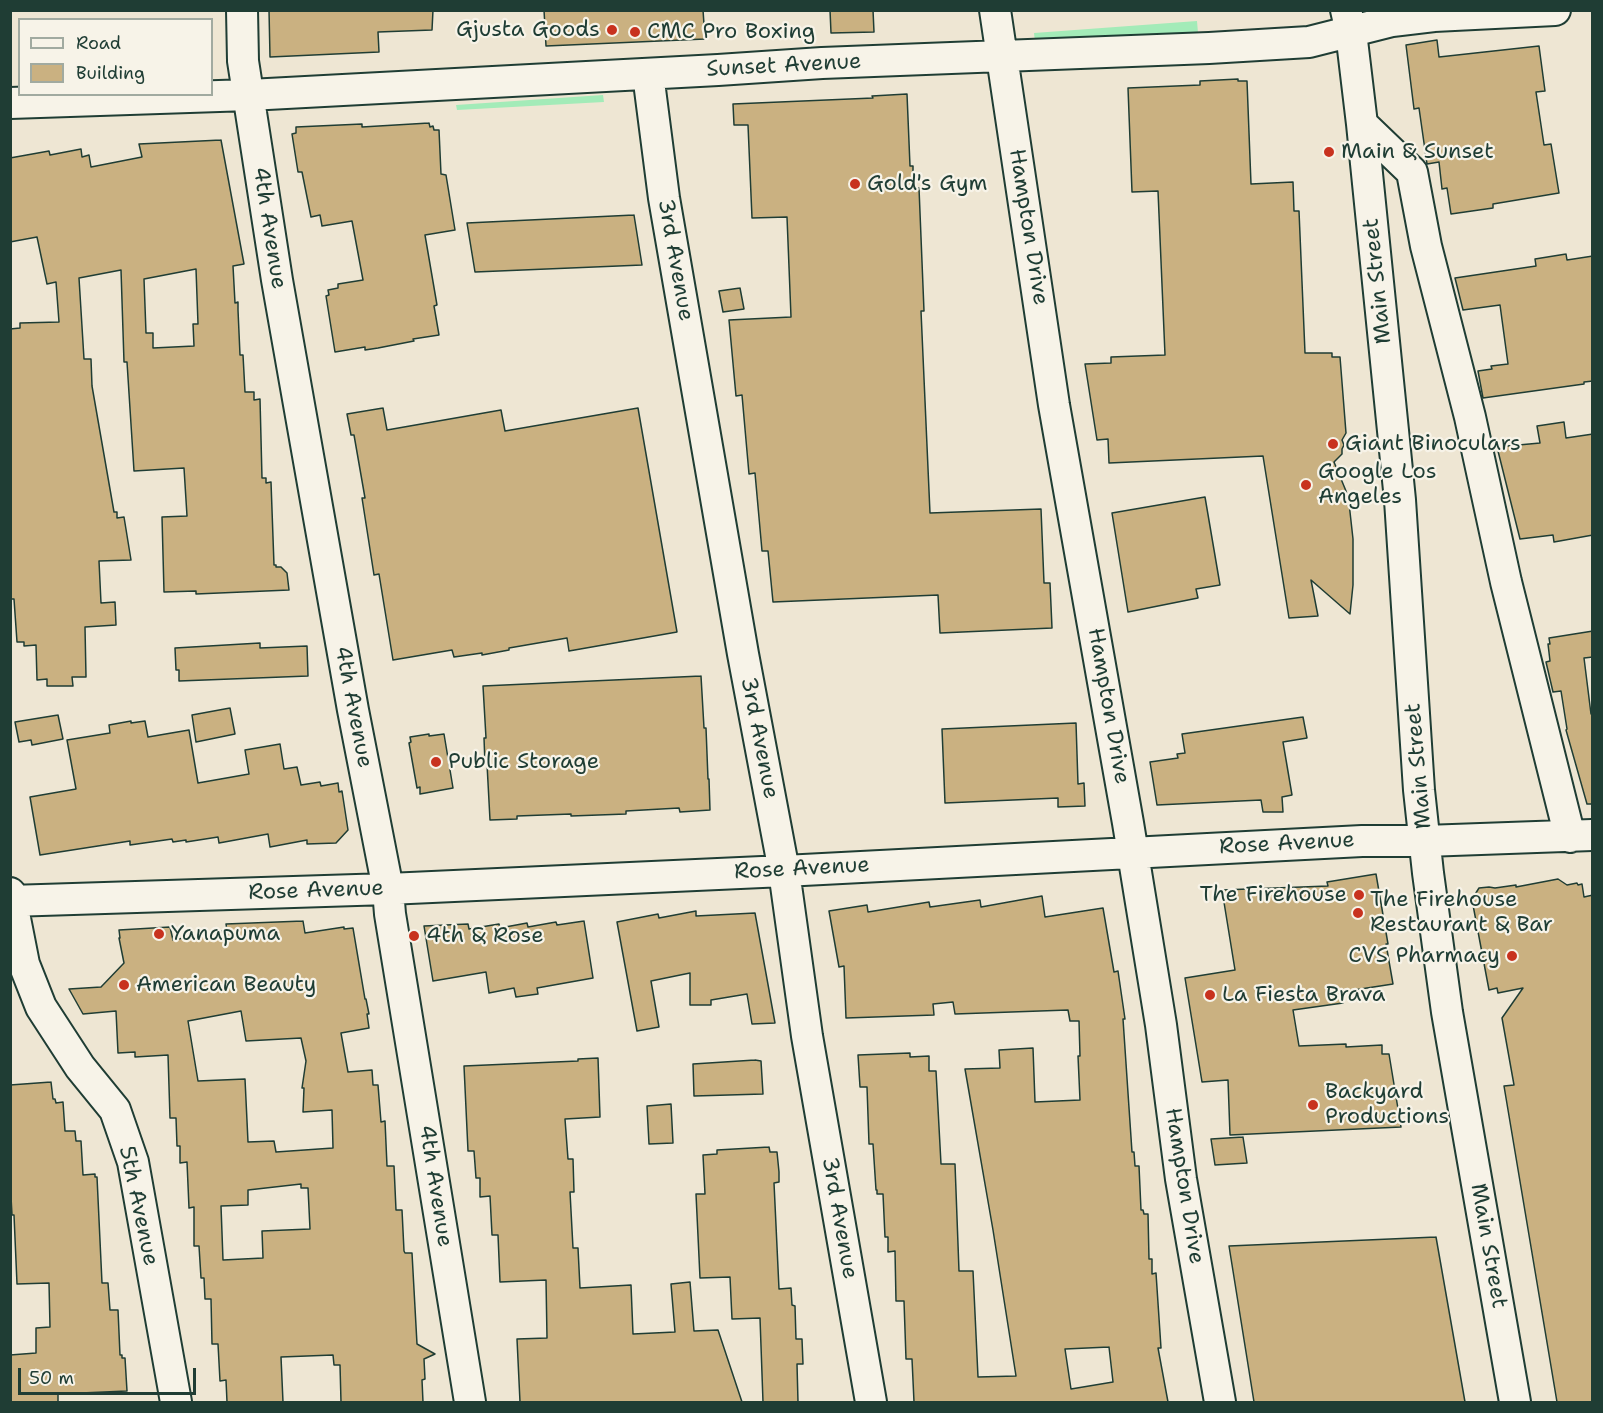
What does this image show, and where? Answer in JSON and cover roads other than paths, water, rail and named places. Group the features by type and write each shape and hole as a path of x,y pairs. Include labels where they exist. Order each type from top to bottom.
{"street":[{"name":"4th Avenue","path":"242,10 243,61 277,280 353,710 388,889 390,914 470,1402"},
{"name":"Hampton Drive","path":"995,10 1054,405 1161,1025 1181,1179 1220,1402"},
{"name":"Sunset Avenue","path":"10,103 249,95 822,63 1209,48 1308,42 1348,21 1392,21 1434,16 1555,10"},
{"name":"Main Street","path":"1348,21 1362,124 1400,500 1419,790 1425,841 1447,1012 1515,1402"},
{"name":"3rd Avenue","path":"648,74 668,220 742,654 784,871 807,1036 871,1402"},
{"path":"1362,124 1412,172 1426,246 1470,417 1506,582 1581,836"},
{"name":"Rose Avenue","path":"11,898 388,889 784,871 1362,840 1425,841 1581,836"},
{"name":"5th Avenue","path":"11,898 24,964 41,1007 80,1067 115,1110 133,1162 176,1402"}],"place":[{"name":"Gjusta Goods","path":"612,30"},
{"name":"CMC Pro Boxing","path":"635,32"},
{"name":"Main & Sunset","path":"1329,152"},
{"name":"Gold's Gym","path":"855,184"},
{"name":"Giant Binoculars","path":"1333,444"},
{"name":"Google Los Angeles","path":"1306,485"},
{"name":"Public Storage","path":"436,762"},
{"name":"The Firehouse","path":"1359,895"},
{"name":"The Firehouse Restaurant & Bar","path":"1358,913"},
{"name":"Yanapuma","path":"159,934"},
{"name":"4th & Rose","path":"414,936"},
{"name":"CVS Pharmacy","path":"1512,956"},
{"name":"American Beauty","path":"124,985"},
{"name":"La Fiesta Brava","path":"1210,995"},
{"name":"Backyard Productions","path":"1313,1105"}]}
